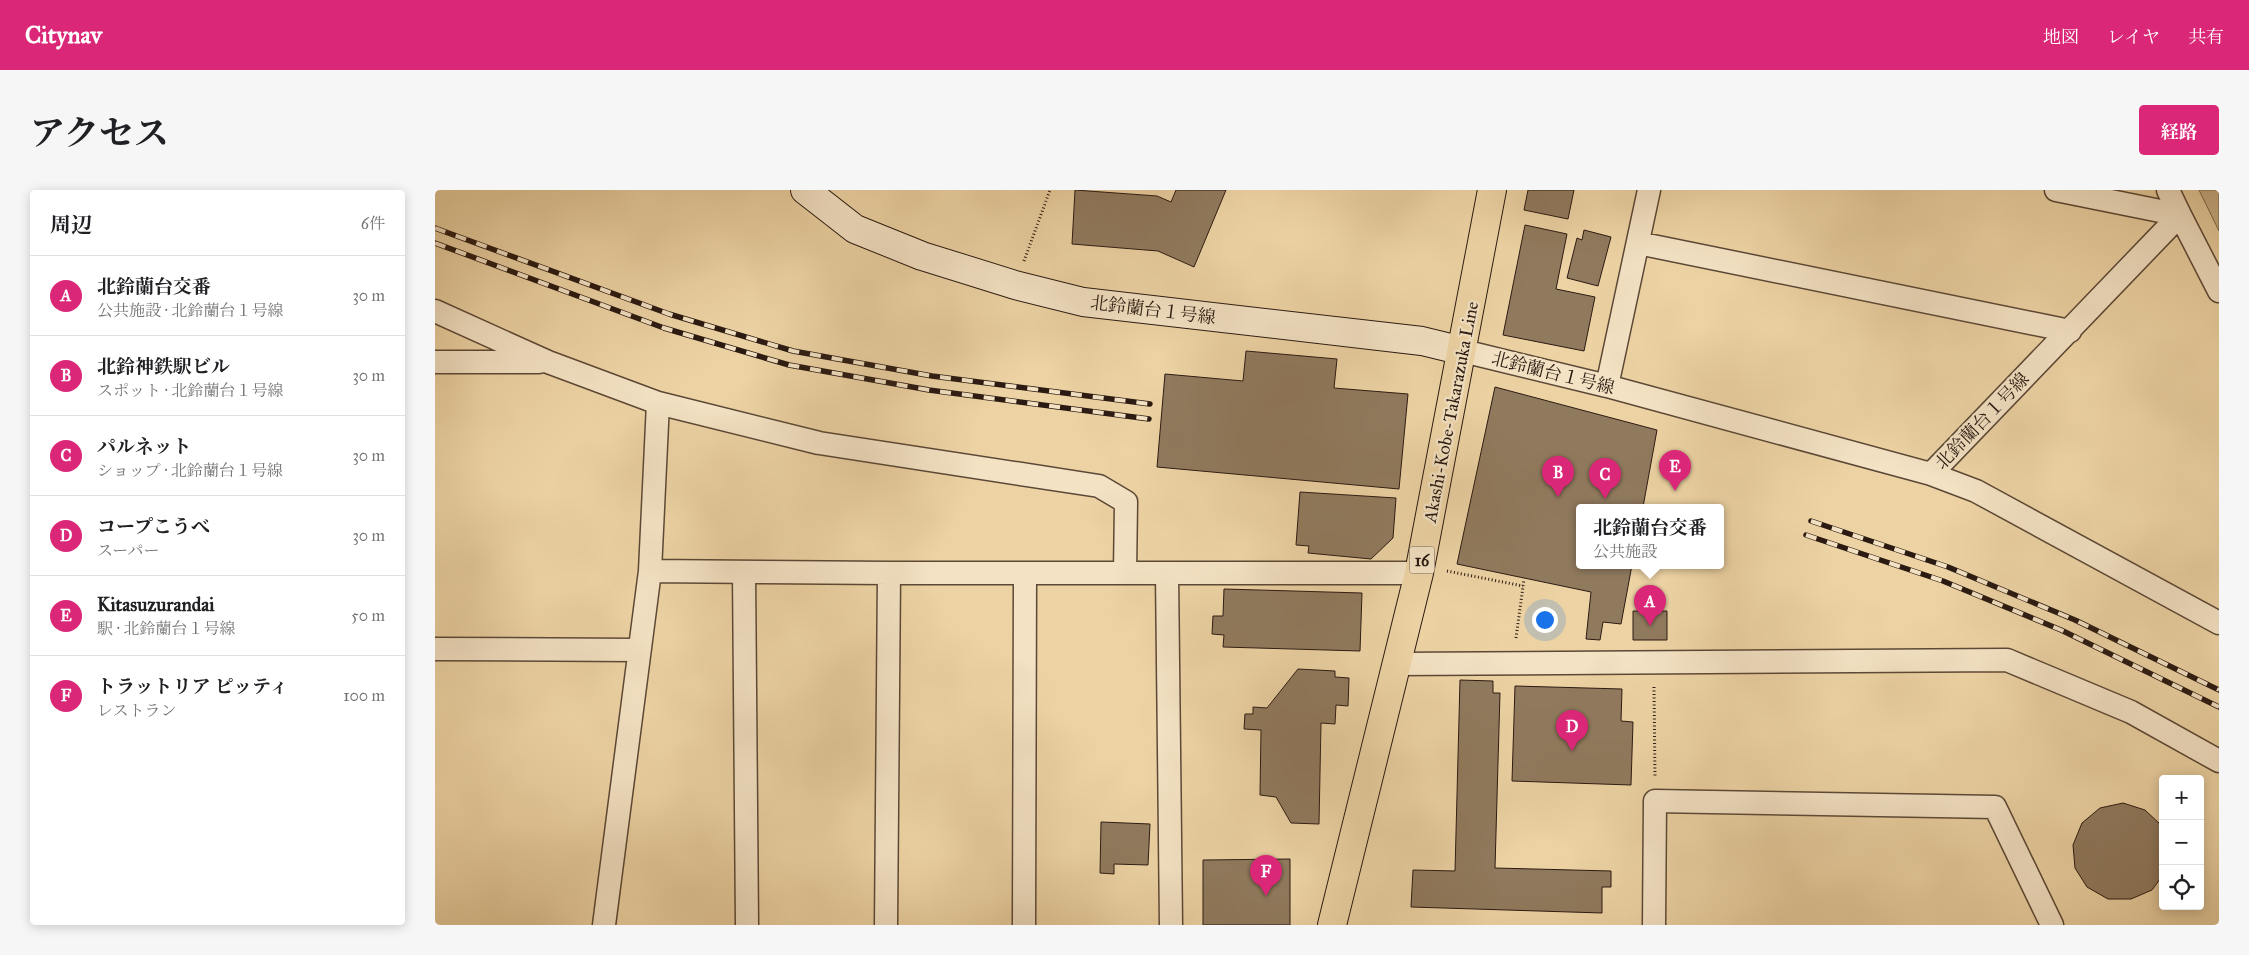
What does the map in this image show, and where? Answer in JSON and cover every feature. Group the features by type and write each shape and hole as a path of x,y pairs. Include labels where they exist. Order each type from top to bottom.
{"main road":[{"name":"Akashi-Kobe-Takarazuka Line","path":"1332,925 1395,664 1432,571 1463,351 1492,190"}],"street":[{"name":"北鈴蘭台１号線","path":"805,190 855,229 922,256 1015,285 1083,302 1422,341 1607,386 1931,474 2180,216"},
{"path":"1607,386 1649,190"},
{"path":"2056,190 2180,216"},
{"path":"2168,190 2219,290"},
{"path":"1637,243 2070,331"},
{"path":"435,312 548,362 658,403 819,443 1099,486 1126,502 1125,573"},
{"path":"435,362 548,362"},
{"path":"604,925 650,571 658,403"},
{"path":"1931,474 1976,490 2219,623"},
{"path":"650,571 1167,574 1432,571"},
{"path":"744,572 747,925"},
{"path":"886,925 889,573"},
{"path":"1024,925 1025,574"},
{"path":"1167,574 1171,925"},
{"path":"435,649 639,650"},
{"path":"1395,664 2007,660 2131,712 2219,761"},
{"path":"1654,925 1655,801 1995,807 2052,925"}],"path":[{"path":"1015,285 1050,190"},
{"path":"1432,571 1523,586"},
{"path":"1515,644 1524,578"},
{"path":"1654,662 1655,801"}],"shaded area":[{"path":"2199,190 2219,190 2219,231"}],"building":[{"path":"1075,190 1157,196 1171,202 1176,190 1226,190 1194,267 1158,251 1072,244"},
{"path":"1528,190 1574,190 1568,219 1524,210"},
{"path":"1525,225 1567,234 1556,289 1595,297 1584,351 1503,335"},
{"path":"1584,230 1611,237 1598,286 1567,278 1577,238 1582,240"},
{"path":"1246,351 1337,359 1334,388 1408,394 1399,489 1157,467 1165,374 1243,381"},
{"path":"1495,387 1657,430 1644,504 1576,504 1576,569 1631,569 1621,624 1603,622 1600,640 1586,639 1591,592 1457,564"},
{"path":"1300,492 1396,498 1393,538 1371,559 1308,553 1309,546 1296,545"},
{"path":"1224,589 1362,593 1360,651 1223,647 1224,635 1212,634 1213,616 1223,616"},
{"path":"1633,611 1667,611 1667,640 1633,640"},
{"path":"1298,669 1335,671 1335,677 1349,678 1348,706 1336,705 1335,724 1321,723 1319,824 1291,823 1276,797 1260,795 1261,730 1244,729 1245,714 1253,714 1253,707 1267,708"},
{"path":"1460,680 1493,681 1493,693 1500,693 1495,868 1611,871 1611,887 1602,887 1602,913 1411,907 1413,870 1455,871"},
{"path":"1515,686 1622,689 1621,721 1633,722 1631,785 1512,781"},
{"path":"2123,803 2145,810 2159,823 2159,880 2152,890 2131,899 2108,899 2087,887 2075,868 2073,845 2082,823 2100,808"},
{"path":"1101,822 1150,824 1148,865 1114,864 1114,874 1100,873"},
{"path":"1290,859 1290,925 1203,925 1203,860"}],"railway":[{"path":"435,228 669,314 793,351 932,376 1150,404"},
{"path":"435,243 664,328 789,365 929,390 1149,419"},
{"path":"1811,521 1948,567 2075,620 2219,690"},
{"path":"1806,535 1943,581 2061,630 2219,707"}],"place":[{"name":"Kitasuzurandai","path":"1675,491"},
{"name":"北鈴神鉄駅ビル","path":"1558,497"},
{"name":"パルネット","path":"1605,499"},
{"name":"北鈴蘭台交番","path":"1650,626"},
{"name":"コープこうべ","path":"1572,751"},
{"name":"トラットリア ピッティ","path":"1266,896"}]}
